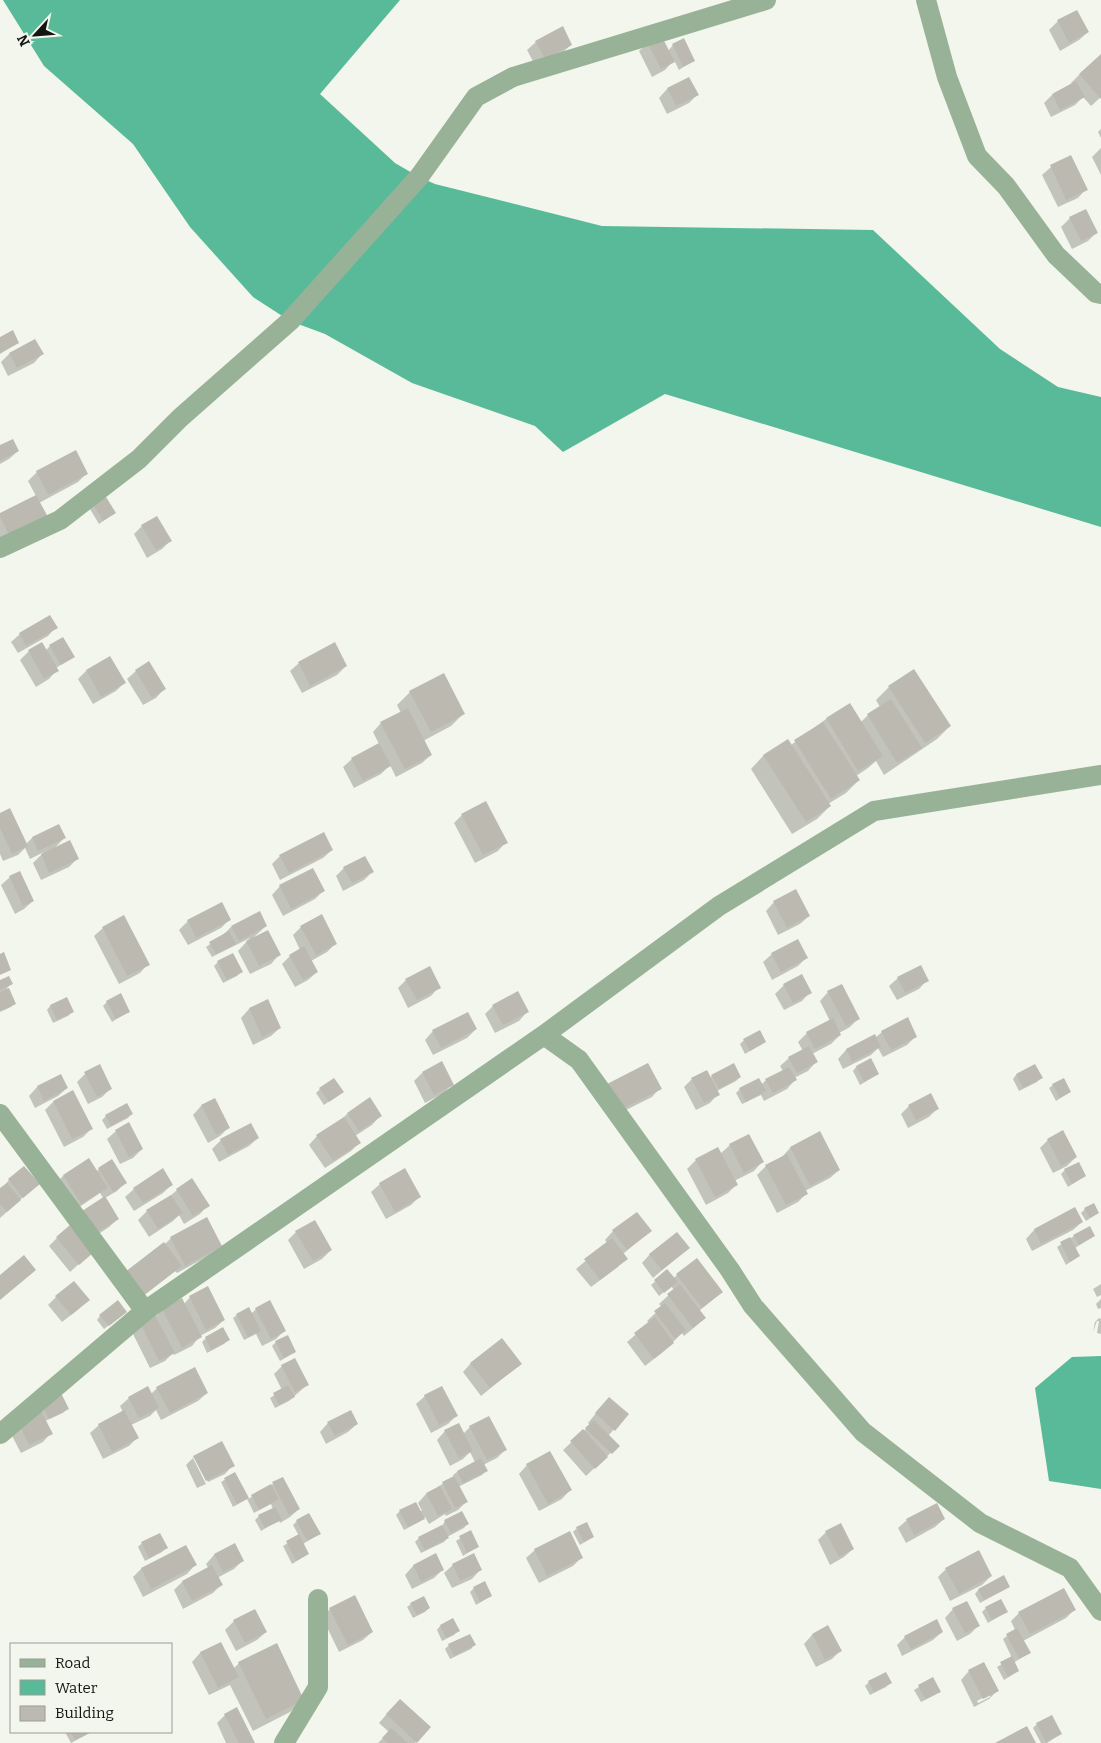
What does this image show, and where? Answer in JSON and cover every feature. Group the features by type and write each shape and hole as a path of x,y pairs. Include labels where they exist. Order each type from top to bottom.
{"street":[{"path":"0,548 60,520 139,459 180,418 290,321 419,177 476,96 513,77 766,0"},
{"path":"926,0 947,78 977,156 1006,186 1056,254 1096,293 1101,294"},
{"path":"0,1434 145,1311 544,1035 719,906 874,811 1101,775"},
{"path":"544,1035 579,1060 730,1270 753,1306 863,1432 980,1523 1070,1568 1101,1611"},
{"path":"0,1114 145,1311"},
{"path":"284,1743 318,1687 318,1599"}],"water":[{"path":"3,0 400,0 320,94 395,163 435,184 602,226 873,230 1000,349 1058,387 1101,397 1101,527 665,394 563,452 535,426 412,383 325,334 290,321 253,297 190,227 133,144 44,66"},
{"path":"1101,1356 1101,1489 1049,1481 1035,1388 1072,1357"}],"building":[{"path":"1077,10 1089,32 1069,43 1057,20"},
{"path":"563,26 572,45 545,59 535,41"},
{"path":"661,35 675,62 661,69 647,42"},
{"path":"684,38 695,61 683,67 672,44"},
{"path":"1101,54 1101,99 1079,74"},
{"path":"689,77 699,95 676,106 667,88"},
{"path":"1076,81 1085,97 1060,110 1052,94"},
{"path":"1071,155 1088,190 1066,200 1050,165"},
{"path":"1086,209 1098,233 1081,241 1069,217"},
{"path":"13,330 19,343 0,353 0,337"},
{"path":"35,339 44,354 17,368 9,353"},
{"path":"13,439 19,451 0,461 0,445"},
{"path":"76,450 88,474 48,495 36,471"},
{"path":"36,495 48,517 10,537 0,517 0,513"},
{"path":"106,497 116,513 103,521 93,504"},
{"path":"157,516 172,541 156,550 141,525"},
{"path":"50,615 58,628 26,646 19,633"},
{"path":"63,637 75,657 61,665 49,645"},
{"path":"42,642 59,671 44,679 28,650"},
{"path":"335,642 347,666 310,686 298,662"},
{"path":"110,656 126,683 101,697 86,670"},
{"path":"149,661 166,689 152,698 135,670"},
{"path":"914,669 951,726 925,743 888,686"},
{"path":"444,673 465,714 431,732 409,691"},
{"path":"891,699 922,748 897,763 867,714"},
{"path":"850,703 883,756 858,771 826,718"},
{"path":"408,708 432,755 405,769 380,722"},
{"path":"823,722 860,780 831,799 794,740"},
{"path":"788,739 831,806 806,822 763,755"},
{"path":"379,743 391,766 363,781 351,758"},
{"path":"486,801 508,843 483,855 461,814"},
{"path":"10,808 28,846 12,854 0,828 0,813"},
{"path":"59,824 66,838 38,851 32,837"},
{"path":"324,832 333,850 289,873 279,855"},
{"path":"70,840 79,859 49,873 41,854"},
{"path":"365,856 374,872 352,883 343,867"},
{"path":"313,868 325,891 291,909 279,885"},
{"path":"20,871 34,901 23,906 9,876"},
{"path":"796,889 810,916 787,928 773,901"},
{"path":"222,902 231,920 196,938 187,920"},
{"path":"260,911 267,926 239,941 231,926"},
{"path":"322,914 337,944 316,955 300,926"},
{"path":"124,915 150,965 127,976 102,927"},
{"path":"268,930 281,955 259,966 246,941"},
{"path":"229,931 236,944 216,954 209,942"},
{"path":"798,939 808,958 781,972 771,953"},
{"path":"304,946 318,972 303,980 289,955"},
{"path":"4,952 11,970 0,975 0,954"},
{"path":"233,953 243,972 227,980 217,961"},
{"path":"921,965 929,981 905,993 897,977"},
{"path":"430,966 441,988 417,1000 405,979"},
{"path":"802,974 812,993 793,1003 783,984"},
{"path":"9,976 13,984 0,990 0,980"},
{"path":"842,984 860,1019 846,1026 827,991"},
{"path":"9,988 16,1004 0,1011 0,992"},
{"path":"518,991 529,1012 503,1025 492,1005"},
{"path":"121,993 130,1012 116,1019 106,1001"},
{"path":"67,997 74,1012 57,1020 50,1005"},
{"path":"268,999 281,1028 262,1037 249,1008"},
{"path":"468,1012 477,1029 441,1048 432,1030"},
{"path":"908,1017 917,1037 891,1050 881,1031"},
{"path":"833,1018 841,1035 815,1049 806,1032"},
{"path":"760,1030 766,1042 750,1051 743,1039"},
{"path":"875,1034 881,1047 852,1062 846,1049"},
{"path":"809,1046 818,1062 797,1073 788,1057"},
{"path":"871,1058 879,1074 864,1082 856,1066"},
{"path":"442,1061 454,1085 434,1095 422,1072"},
{"path":"648,1063 662,1089 620,1110 607,1084"},
{"path":"734,1063 741,1077 719,1089 711,1075"},
{"path":"100,1064 112,1089 97,1097 84,1072"},
{"path":"1035,1064 1043,1078 1023,1088 1016,1074"},
{"path":"789,1067 797,1080 773,1093 765,1079"},
{"path":"707,1070 720,1095 704,1103 691,1078"},
{"path":"61,1074 68,1088 44,1101 37,1086"},
{"path":"334,1078 344,1092 329,1102 319,1088"},
{"path":"759,1078 766,1091 746,1102 739,1088"},
{"path":"1064,1078 1071,1092 1060,1098 1052,1084"},
{"path":"73,1090 93,1129 72,1139 53,1101"},
{"path":"931,1093 939,1109 916,1120 908,1105"},
{"path":"370,1097 382,1116 359,1131 347,1113"},
{"path":"215,1098 230,1128 216,1135 201,1105"},
{"path":"127,1103 133,1114 111,1126 105,1115"},
{"path":"344,1117 361,1143 333,1161 316,1135"},
{"path":"129,1122 143,1149 129,1157 115,1130"},
{"path":"251,1123 259,1138 228,1155 220,1139"},
{"path":"1063,1130 1077,1157 1061,1166 1047,1139"},
{"path":"820,1131 840,1170 810,1186 790,1147"},
{"path":"749,1134 764,1162 744,1173 729,1144"},
{"path":"718,1147 738,1185 715,1197 695,1159"},
{"path":"787,1154 808,1194 786,1205 765,1165"},
{"path":"89,1158 108,1188 81,1204 63,1175"},
{"path":"112,1159 127,1183 113,1192 98,1168"},
{"path":"1079,1162 1086,1176 1072,1184 1064,1169"},
{"path":"24,1166 40,1184 23,1198 8,1179"},
{"path":"163,1168 173,1185 143,1203 133,1188"},
{"path":"405,1168 421,1197 395,1212 379,1183"},
{"path":"192,1178 210,1206 193,1216 176,1189"},
{"path":"7,1183 21,1200 7,1212 0,1204 0,1188"},
{"path":"171,1195 183,1213 158,1229 146,1210"},
{"path":"105,1196 119,1219 96,1233 82,1211"},
{"path":"1094,1203 1099,1213 1090,1218 1084,1208"},
{"path":"1075,1207 1083,1222 1041,1244 1034,1229"},
{"path":"637,1212 652,1231 627,1250 612,1230"},
{"path":"207,1217 222,1246 185,1266 170,1237"},
{"path":"315,1220 332,1250 313,1261 295,1231"},
{"path":"70,1225 93,1253 79,1265 56,1237"},
{"path":"1090,1226 1095,1236 1079,1245 1073,1235"},
{"path":"677,1232 690,1248 662,1270 649,1254"},
{"path":"1070,1237 1080,1256 1070,1262 1060,1242"},
{"path":"612,1238 628,1259 600,1280 584,1259"},
{"path":"164,1242 182,1266 143,1296 125,1272"},
{"path":"24,1255 36,1270 0,1300 0,1275"},
{"path":"697,1258 723,1292 702,1308 676,1274"},
{"path":"667,1269 678,1282 664,1293 654,1280"},
{"path":"74,1281 90,1300 71,1315 55,1296"},
{"path":"680,1284 706,1318 693,1328 667,1294"},
{"path":"208,1286 225,1320 206,1330 189,1296"},
{"path":"182,1298 202,1337 182,1348 162,1309"},
{"path":"118,1300 127,1312 109,1326 99,1315"},
{"path":"270,1300 286,1331 271,1339 255,1308"},
{"path":"665,1303 686,1330 675,1339 654,1311"},
{"path":"249,1307 261,1331 248,1337 236,1314"},
{"path":"154,1313 175,1353 159,1361 139,1321"},
{"path":"655,1317 674,1343 654,1359 634,1333"},
{"path":"223,1327 230,1340 211,1350 205,1337"},
{"path":"288,1335 296,1352 284,1358 275,1341"},
{"path":"502,1338 522,1364 490,1388 470,1363"},
{"path":"295,1358 309,1385 295,1392 281,1365"},
{"path":"195,1367 208,1393 170,1413 156,1387"},
{"path":"288,1385 295,1397 279,1405 273,1393"},
{"path":"148,1386 159,1408 139,1418 128,1397"},
{"path":"442,1386 458,1416 439,1425 424,1395"},
{"path":"61,1393 69,1409 49,1419 41,1403"},
{"path":"609,1397 629,1414 615,1431 595,1413"},
{"path":"124,1410 139,1438 112,1452 98,1424"},
{"path":"351,1410 358,1424 335,1436 327,1422"},
{"path":"41,1411 53,1434 29,1445 18,1422"},
{"path":"489,1416 507,1450 487,1460 469,1426"},
{"path":"594,1420 620,1446 612,1454 585,1428"},
{"path":"459,1423 473,1451 459,1458 444,1430"},
{"path":"583,1429 608,1457 595,1469 570,1441"},
{"path":"222,1441 235,1466 206,1481 193,1456"},
{"path":"550,1451 572,1490 548,1504 526,1464"},
{"path":"481,1458 488,1471 463,1483 457,1471"},
{"path":"235,1472 249,1498 237,1504 224,1478"},
{"path":"454,1476 468,1502 455,1508 442,1482"},
{"path":"283,1477 300,1509 289,1515 272,1482"},
{"path":"271,1484 279,1499 259,1510 251,1495"},
{"path":"440,1486 452,1509 438,1516 426,1493"},
{"path":"416,1502 425,1519 408,1527 399,1510"},
{"path":"937,1503 945,1519 914,1535 906,1519"},
{"path":"275,1507 282,1520 265,1528 258,1515"},
{"path":"462,1511 469,1524 451,1533 444,1520"},
{"path":"309,1513 321,1534 307,1541 296,1520"},
{"path":"587,1522 594,1537 584,1542 576,1527"},
{"path":"841,1523 854,1549 839,1557 825,1531"},
{"path":"442,1525 449,1538 425,1550 418,1537"},
{"path":"471,1530 479,1547 467,1553 459,1536"},
{"path":"570,1531 583,1558 547,1576 534,1549"},
{"path":"160,1533 168,1548 149,1558 141,1542"},
{"path":"299,1534 309,1554 296,1561 286,1541"},
{"path":"235,1543 244,1561 223,1572 214,1554"},
{"path":"186,1545 197,1565 151,1589 141,1568"},
{"path":"979,1550 992,1576 959,1594 945,1568"},
{"path":"436,1553 444,1570 421,1582 413,1565"},
{"path":"474,1553 482,1570 460,1581 452,1564"},
{"path":"212,1565 223,1585 192,1601 182,1581"},
{"path":"1004,1575 1010,1587 984,1600 978,1589"},
{"path":"485,1581 492,1596 480,1602 473,1587"},
{"path":"1064,1588 1076,1610 1030,1634 1018,1612"},
{"path":"355,1595 373,1632 348,1645 329,1608"},
{"path":"424,1596 430,1608 417,1615 410,1603"},
{"path":"1001,1599 1008,1612 992,1620 985,1607"},
{"path":"967,1601 980,1626 965,1633 952,1608"},
{"path":"255,1609 267,1632 245,1643 233,1620"},
{"path":"453,1618 460,1631 446,1638 440,1625"},
{"path":"937,1619 943,1632 911,1649 904,1636"},
{"path":"828,1625 842,1651 825,1660 812,1634"},
{"path":"1017,1628 1031,1653 1019,1659 1006,1634"},
{"path":"470,1634 476,1645 454,1656 448,1644"},
{"path":"221,1642 239,1677 218,1688 200,1652"},
{"path":"277,1643 304,1700 266,1719 238,1662"},
{"path":"1012,1656 1019,1671 1008,1677 1000,1662"},
{"path":"984,1662 999,1691 983,1699 968,1670"},
{"path":"886,1672 892,1683 874,1692 868,1681"},
{"path":"933,1677 941,1692 925,1699 918,1685"},
{"path":"400,1699 431,1727 417,1743 386,1714"},
{"path":"237,1707 255,1743 239,1743 224,1714"},
{"path":"1052,1715 1062,1734 1046,1742 1036,1723"},
{"path":"1027,1726 1036,1743 995,1743"},
{"path":"391,1728 408,1743 388,1743 382,1738"},
{"path":"72,1733 90,1733 75,1740"}]}
